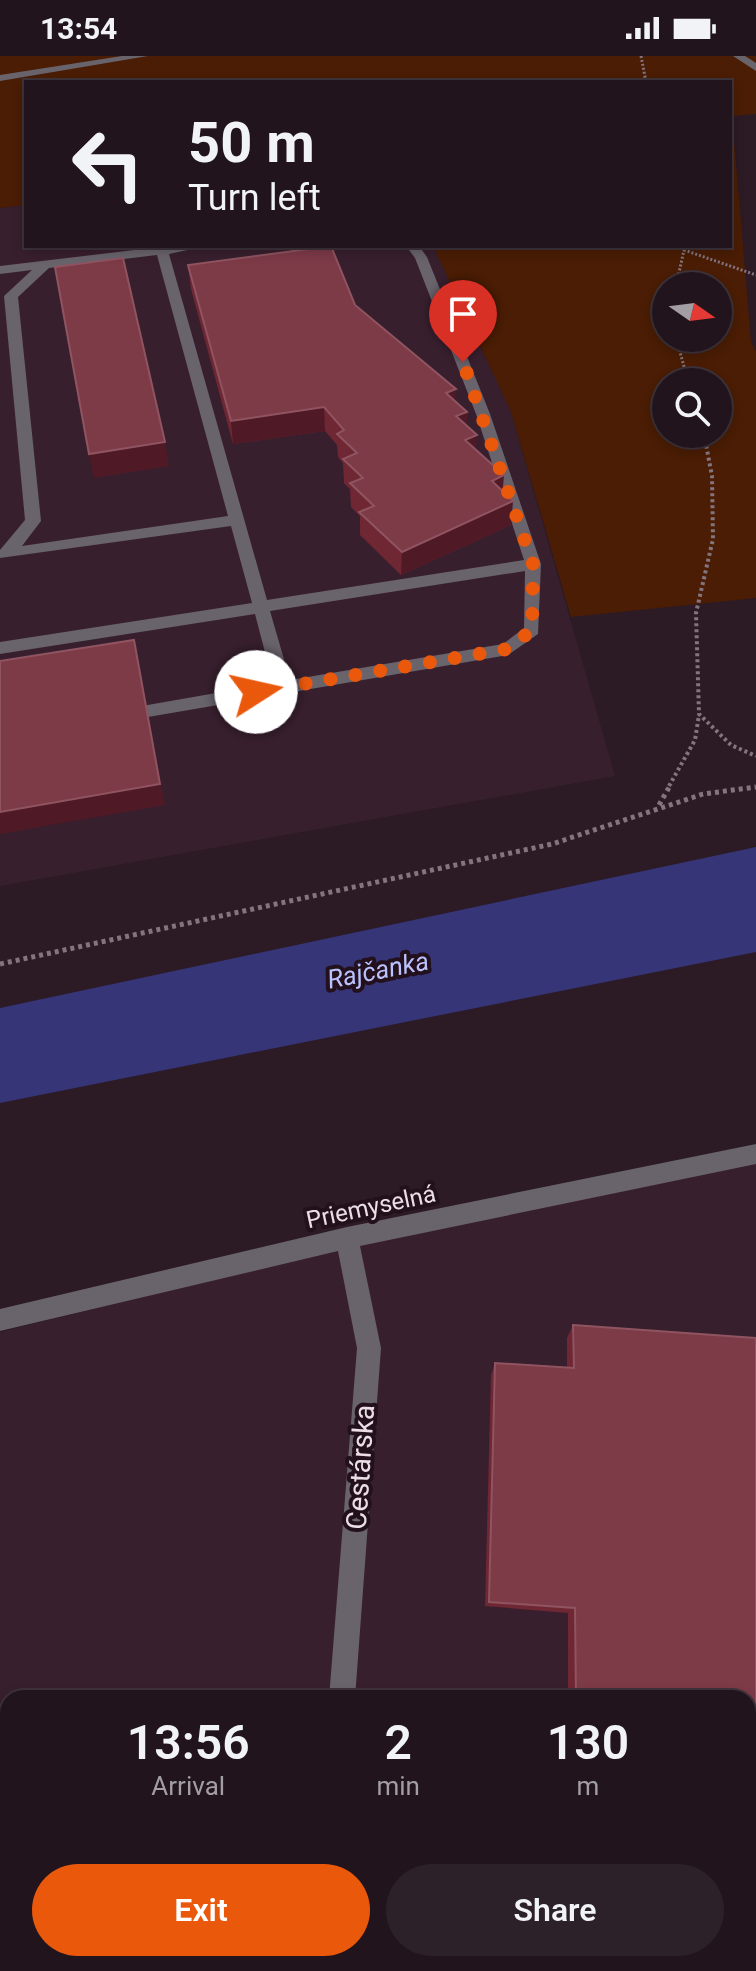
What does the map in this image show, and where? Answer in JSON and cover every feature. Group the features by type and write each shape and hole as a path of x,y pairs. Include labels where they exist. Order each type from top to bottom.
{"street":[{"path":"0,78 143,56"},
{"path":"738,56 756,68"},
{"path":"0,270 185,248"},
{"path":"148,711 508,649 532,630 533,564 483,414 421,257 414,248"},
{"path":"162,251 283,687"},
{"path":"4,554 33,521 11,296 45,265"},
{"path":"4,554 237,520"},
{"path":"0,648 533,564"},
{"name":"Priemyselná","path":"0,1320 347,1238 756,1154"},
{"name":"Cestárska","path":"343,1690 369,1348 347,1238"}],"path":[{"path":"641,56 646,80"},
{"path":"679,272 683,248 756,275"},
{"path":"659,805 695,740 699,714 696,613 713,539 712,476 707,448"},
{"path":"699,714 731,745 756,756"},
{"path":"0,964 557,843 659,805 735,787 756,787"}],"shaded area":[{"path":"0,56 756,56 756,114 732,116 732,80 24,80 24,205 0,208"},
{"path":"732,116 751,342 756,352 756,598 571,617 511,412 434,248 732,248"},
{"path":"24,205 24,248 434,248 511,412 615,776 0,886 0,208"},
{"path":"756,1146 756,1690 0,1690 0,1332"}],"water":[{"name":"Rajčanka","path":"756,847 756,952 0,1103 0,1008"}],"building":[{"path":"332,248 355,305 456,389 446,393 467,412 456,416 477,435 465,440 504,475 492,481 513,501 402,552 359,512 374,506 350,483 363,478 343,459 357,453 337,434 344,430 324,407 231,421 188,265"},
{"path":"123,258 165,442 89,454 55,267"},
{"path":"134,640 160,784 0,812 0,661"},
{"path":"573,1325 756,1338 756,1690 576,1690 575,1608 489,1602 495,1363 574,1368"}],"route":[{"path":"256,692 508,649 532,630 533,564 463,362"}]}
